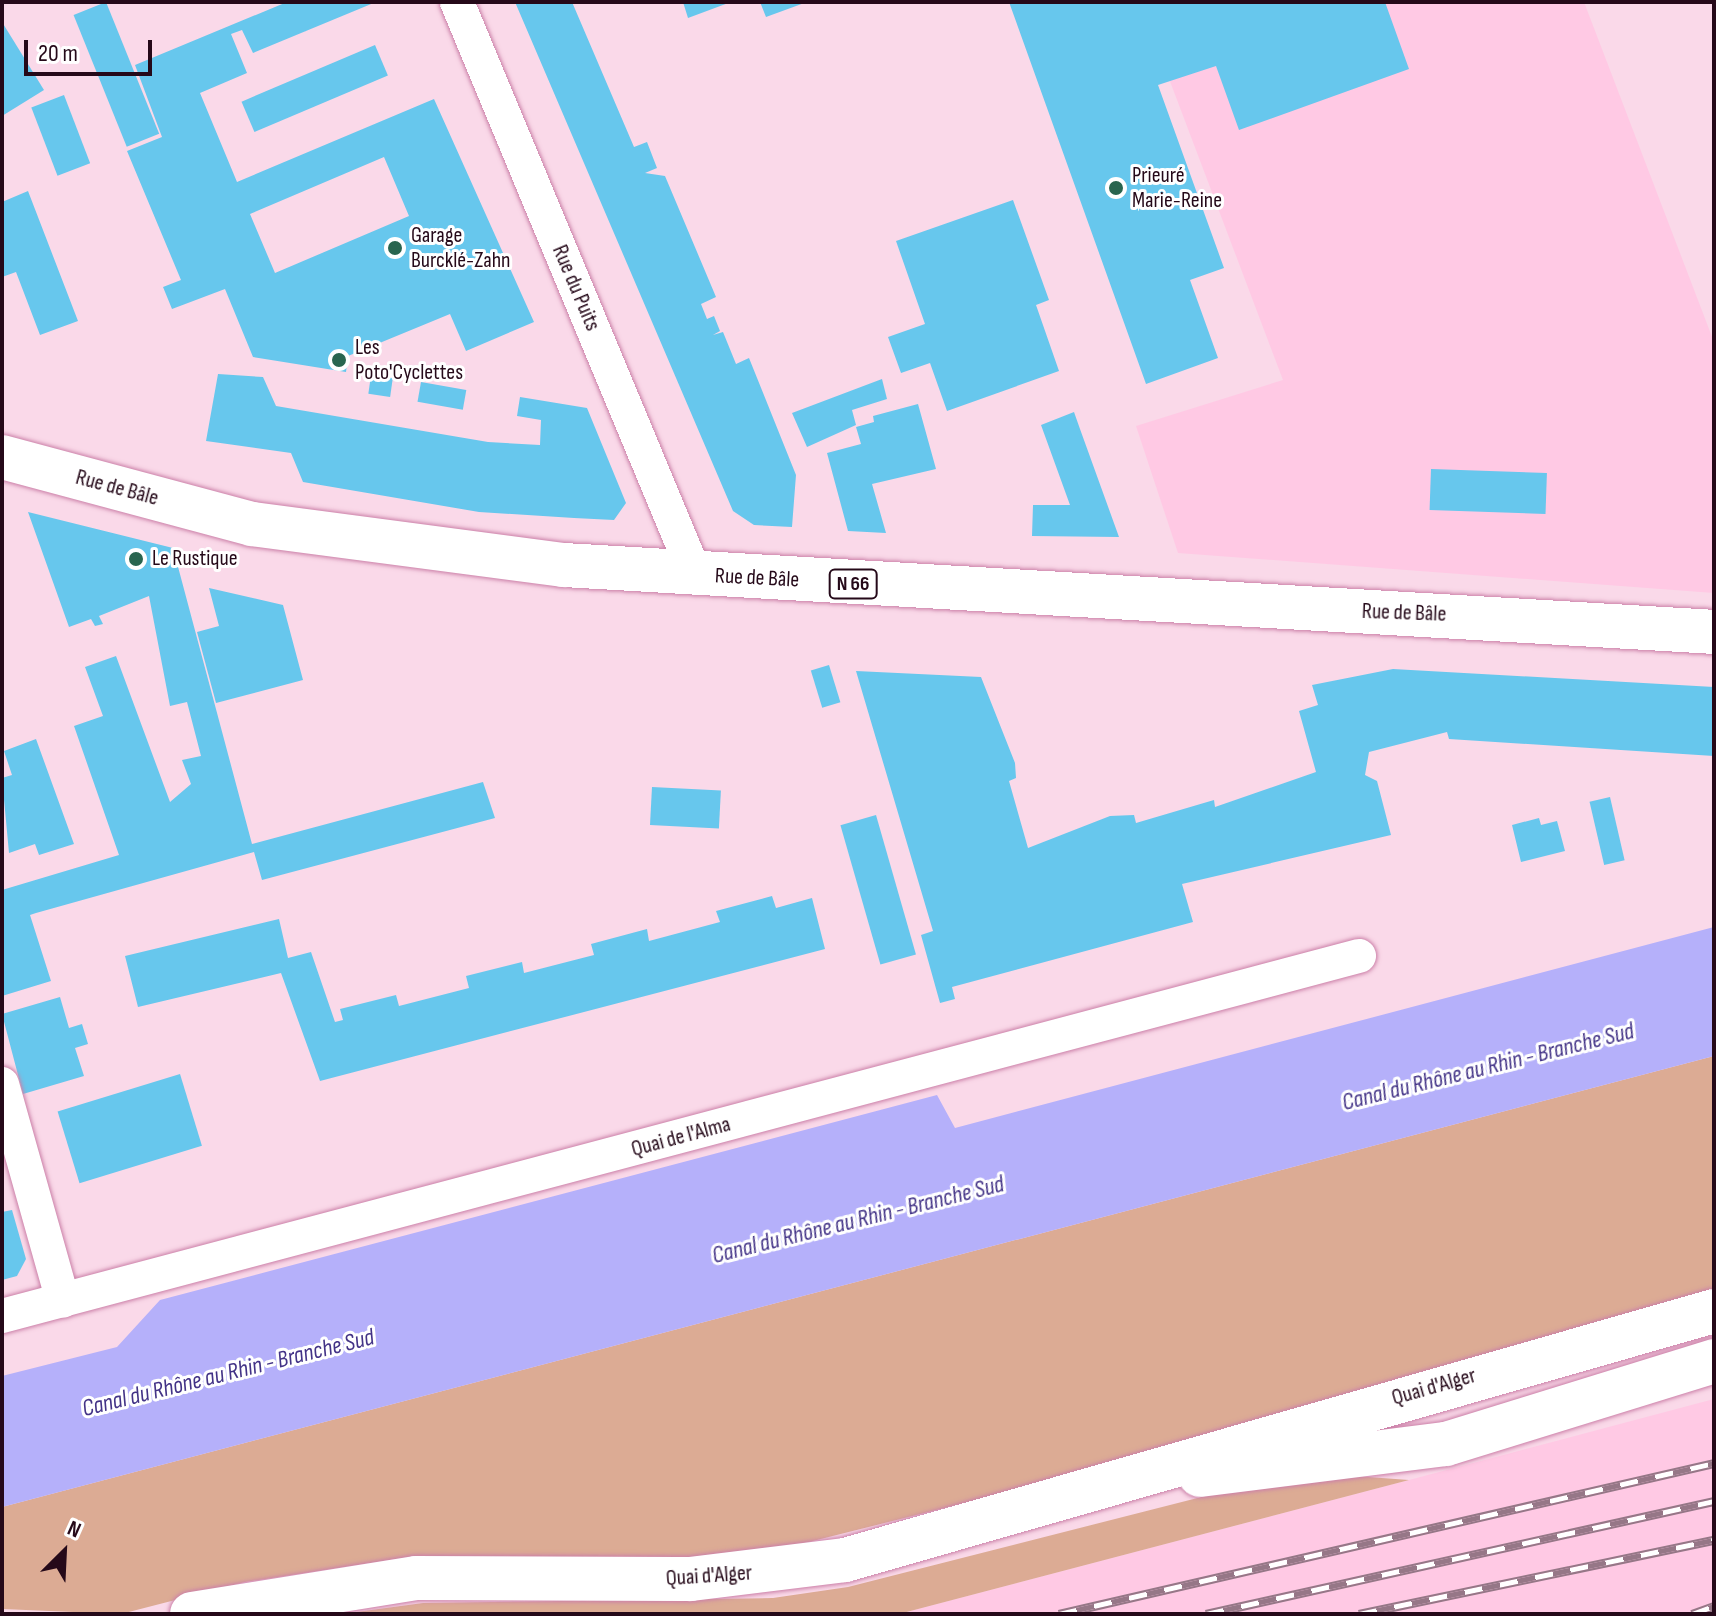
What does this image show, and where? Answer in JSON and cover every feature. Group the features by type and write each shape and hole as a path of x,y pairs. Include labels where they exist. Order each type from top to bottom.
{"main road":[{"name":"Rue de Bâle","path":"2,457 252,524 564,565 1714,632"},
{"name":"Quai d'Alger","path":"192,1614 246,1611 416,1578 691,1579 771,1572 845,1560 1158,1476 1225,1446 1714,1311"},
{"name":"Quai d'Alger","path":"1158,1476 1222,1475 1446,1444 1714,1361"}],"street":[{"name":"Rue du Puits","path":"457,2 695,574"},
{"name":"Quai de l'Alma","path":"2,1316 1359,956"},
{"path":"2,1086 63,1301"}],"shaded area":[{"path":"1140,2 1584,2 1714,342 1714,593 1178,553 1136,426 1283,380"},
{"path":"1714,1056 1714,1299 1223,1438 769,1552 693,1558 416,1556 245,1582 121,1614 2,1609 2,1507"},
{"path":"1714,1399 1714,1614 899,1614 1409,1480"},
{"path":"1327,1474 1409,1480 899,1614 342,1614 423,1603 773,1598 848,1587 1225,1491"}],"water":[{"name":"Canal du Rhône au Rhin - Branche Sud","path":"1714,927 1714,1056 2,1507 2,1376 117,1347 160,1300 937,1095 955,1128"}],"building":[{"path":"106,2 159,134 127,147 74,15"},
{"path":"287,2 376,2 253,53 242,30 231,34 247,73 200,93 237,182 434,99 534,322 466,351 450,314 348,356 346,372 253,357 225,289 172,309 163,287 181,280 127,151 162,137 135,65","holes":["384,157 409,216 275,273 250,214"]},
{"path":"515,2 572,2 634,147 647,142 657,168 645,173 665,176 716,297 701,304 707,319 714,316 720,331 713,335 723,332 736,364 749,358 796,475 792,527 754,525 733,511"},
{"path":"683,2 731,2 688,18"},
{"path":"760,2 807,2 766,17"},
{"path":"1009,2 1385,2 1409,69 1239,130 1216,66 1158,85 1224,268 1190,280 1218,358 1146,384"},
{"path":"2,22 44,90 2,116"},
{"path":"375,45 388,75 254,132 242,102"},
{"path":"64,95 90,163 57,176 31,108"},
{"path":"28,191 78,321 40,335 16,272 2,277 2,202"},
{"path":"1013,200 1049,300 1036,305 1059,371 947,411 930,363 901,373 888,337 925,324 896,241"},
{"path":"218,374 263,377 276,406 488,442 540,445 541,420 517,416 520,397 587,408 626,503 614,520 479,512 303,482 291,453 206,441"},
{"path":"371,375 393,378 390,397 368,394"},
{"path":"882,379 887,399 852,410 856,425 807,447 792,413"},
{"path":"421,382 466,390 463,410 418,402"},
{"path":"918,404 936,469 872,484 886,533 848,531 827,453 861,444 856,427 874,422 873,416"},
{"path":"1074,412 1119,537 1032,536 1033,505 1070,505 1041,425"},
{"path":"1431,469 1547,473 1545,514 1430,510"},
{"path":"28,512 173,548 252,844 483,782 495,818 262,880 254,852 30,915 51,981 2,996 2,890 119,855 74,726 103,716 85,667 116,656 170,802 191,784 182,760 201,756 187,702 170,706 149,596 99,616 103,624 95,626 91,619 69,627"},
{"path":"209,588 283,605 303,680 216,703 197,632 219,626"},
{"path":"829,665 840,702 822,708 811,671"},
{"path":"1393,669 1714,687 1714,756 1449,739 1447,732 1369,752 1365,775 1377,781 1391,835 1182,884 1193,922 952,987 955,999 940,1003 921,935 933,931 856,671 981,677 1015,763 1016,778 1009,781 1028,848 1110,816 1134,815 1136,823 1214,800 1215,807 1316,772 1299,711 1318,705 1312,685"},
{"path":"36,739 74,844 39,855 35,844 9,853 2,778 12,775 4,751"},
{"path":"652,787 721,791 719,829 650,825"},
{"path":"1610,797 1625,860 1604,865 1590,802"},
{"path":"876,815 916,954 880,965 840,825"},
{"path":"1539,818 1541,825 1557,821 1565,851 1521,862 1512,825"},
{"path":"772,896 776,908 812,898 825,949 320,1081 281,973 138,1007 125,956 279,919 288,958 311,952 335,1022 343,1020 340,1009 396,995 399,1006 469,988 466,976 522,962 524,973 594,955 591,944 647,929 649,941 720,922 716,911"},
{"path":"60,997 69,1028 82,1024 88,1044 75,1048 84,1076 23,1094 2,1014"},
{"path":"180,1074 202,1146 80,1183 58,1111"},
{"path":"12,1210 26,1259 17,1276 2,1280 2,1212"}],"railway":[{"path":"1059,1614 1714,1463"},
{"path":"1206,1614 1714,1501"},
{"path":"1359,1614 1714,1540"},
{"path":"1692,1614 1714,1606"}],"place":[{"name":"Prieuré Marie-Reine","path":"1116,188"},
{"name":"Garage Burcklé-Zahn","path":"395,248"},
{"name":"Les Poto'Cyclettes","path":"339,360"},
{"name":"Le Rustique","path":"136,559"}]}
